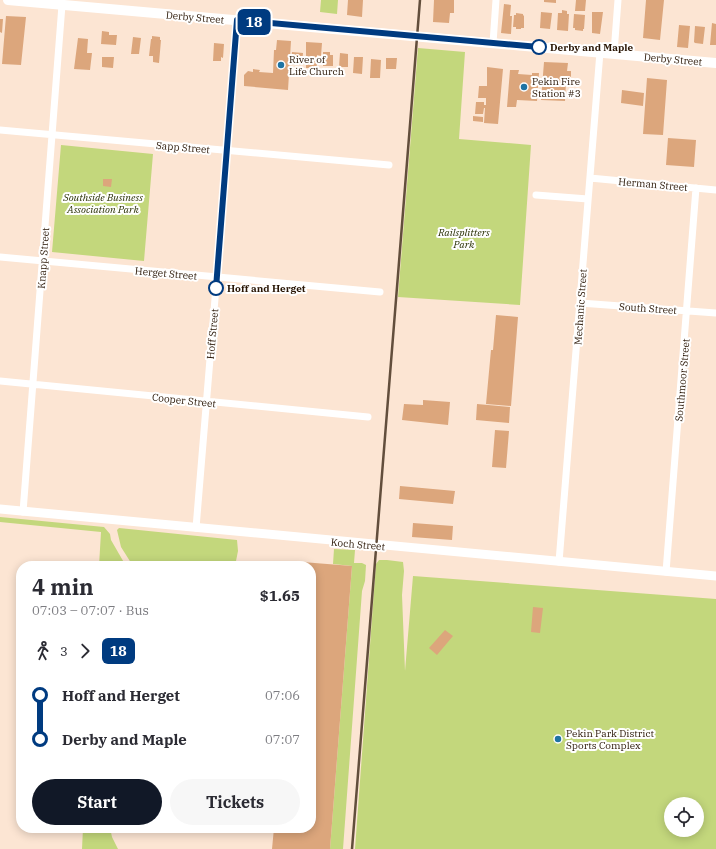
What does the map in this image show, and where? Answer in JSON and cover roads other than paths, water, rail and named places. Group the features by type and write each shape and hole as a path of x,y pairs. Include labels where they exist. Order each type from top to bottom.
{"main road":[{"name":"Derby Street","path":"8,0 62,5 86,4 237,20 716,63"}],"street":[{"path":"493,43 496,0"},
{"path":"614,53 618,0"},
{"name":"Knapp Street","path":"23,512 62,5"},
{"name":"Hoff Street","path":"196,528 237,20"},
{"name":"Mechanic Street","path":"559,562 600,52"},
{"name":"Sapp Street","path":"0,130 389,165"},
{"name":"Herman Street","path":"590,178 716,190"},
{"name":"Southmoor Street","path":"666,572 696,188"},
{"path":"536,195 588,199"},
{"name":"Herget Street","path":"0,257 380,292"},
{"name":"South Street","path":"580,303 716,313"},
{"name":"Cooper Street","path":"0,381 368,417"},
{"name":"Koch Street","path":"0,509 716,576"}],"railway":[{"path":"352,849 420,0"}],"place":[{"name":"Derby and Maple","path":"539,47"},
{"name":"River of Life Church","path":"281,65"},
{"name":"Pekin Fire Station #3","path":"524,87"},
{"name":"Hoff and Herget","path":"216,288"},
{"name":"Pekin Park District Sports Complex","path":"558,739"}],"park label":[{"name":"Southside Business Association Park","path":"103,202"},
{"name":"Railsplitters Park","path":"464,238"}]}
